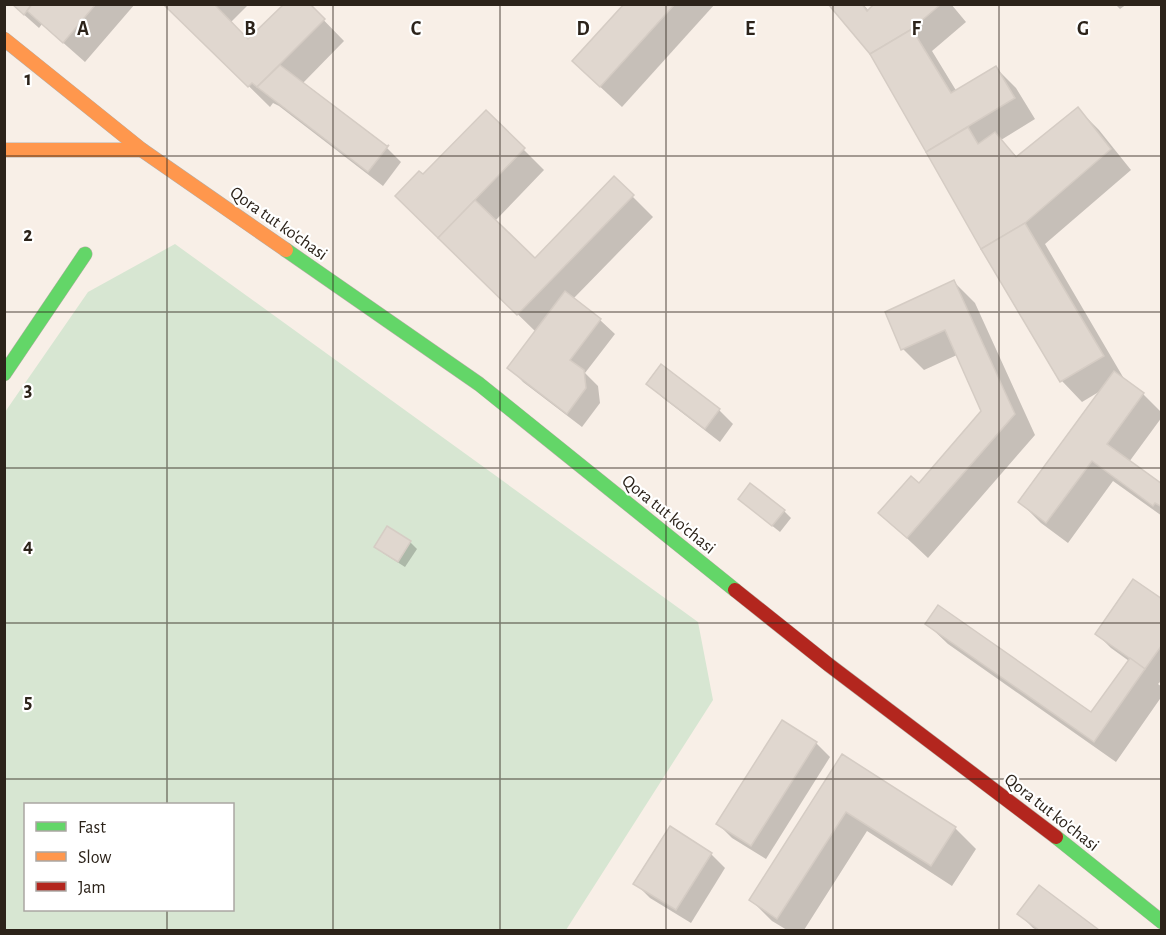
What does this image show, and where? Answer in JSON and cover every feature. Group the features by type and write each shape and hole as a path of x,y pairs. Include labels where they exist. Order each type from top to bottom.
{"street":[{"name":"Qora tut ko'chasi","path":"4,39 142,150 479,384 829,664 1030,816 1161,922"},
{"path":"4,150 142,150"},
{"path":"4,374 85,254"}],"green space":[{"path":"175,244 698,622 713,700 566,930 5,930 5,412 88,292"}],"building":[{"path":"12,4 32,4 24,15"},
{"path":"32,4 96,4 63,43 27,11"},
{"path":"167,4 214,4 248,39 284,4 310,4 325,19 257,87 252,83 248,87 165,6"},
{"path":"624,4 675,4 600,87 572,61"},
{"path":"828,4 862,4 867,11 874,4 941,4 912,29 870,54"},
{"path":"912,29 951,93 996,66 1015,98 926,152 870,54"},
{"path":"280,65 387,146 389,145 368,172 257,87"},
{"path":"1078,107 1111,149 1025,223 981,249 926,152 968,127 978,144 995,132 1016,157"},
{"path":"486,110 525,148 438,238 395,196 419,171 423,174"},
{"path":"614,176 634,195 517,315 438,238 475,200 535,258"},
{"path":"1025,223 1104,356 1060,382 981,249"},
{"path":"954,280 1015,414 907,538 878,513 911,476 919,483 981,411 945,330 901,350 885,312"},
{"path":"565,291 601,319 570,360 584,370 586,388 567,414 507,368"},
{"path":"661,364 720,409 705,429 646,384"},
{"path":"1114,371 1144,393 1107,444 1162,484 1162,507 1155,503 1153,506 1092,461 1046,523 1018,502"},
{"path":"750,483 785,510 772,526 738,499"},
{"path":"387,526 411,541 398,562 374,547"},
{"path":"1133,579 1162,599 1162,645 1145,669 1095,634"},
{"path":"938,605 1091,712 1130,658 1145,669 1094,742 925,624"},
{"path":"782,720 817,742 751,846 716,824"},
{"path":"842,754 956,827 931,866 846,812 777,919 749,900"},
{"path":"670,826 712,853 676,910 633,884"},
{"path":"1039,885 1099,930 1039,930 1017,914"}],"traffic: fast":[{"path":"286,250 479,384 735,590"},
{"path":"4,374 85,254"},
{"path":"1056,837 1162,922"}],"traffic: slow":[{"path":"4,39 142,150 286,250"},
{"path":"4,150 142,150"}],"traffic: jam":[{"path":"735,590 829,665 1056,837"}]}
